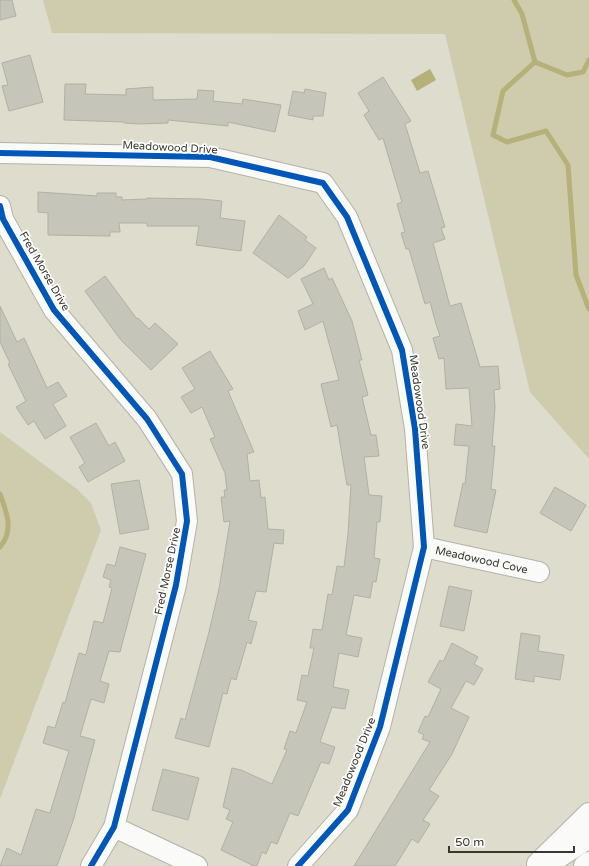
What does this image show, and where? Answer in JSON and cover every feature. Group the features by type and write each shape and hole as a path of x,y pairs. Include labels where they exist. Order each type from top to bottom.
{"main road":[{"path":"536,866 589,814"},
{"path":"544,866 589,837"},
{"path":"585,866 589,863"}],"street":[{"name":"Meadowood Drive","path":"0,152 210,157 323,183 347,217 402,350 415,429 424,547 380,727 348,810 298,866"},
{"name":"Fred Morse Drive","path":"0,206 3,219 54,310 147,419 182,474 187,521 176,585 114,827 91,866"},
{"name":"Meadowood Cove","path":"424,547 539,572"},
{"path":"114,827 197,866"}],"shaded area":[{"path":"43,0 589,0 589,459 530,392 445,34 52,33"},
{"path":"430,69 436,80 417,91 411,80"},
{"path":"0,432 77,489 91,503 101,530 0,799"}],"building":[{"path":"0,0 12,0 16,16 0,20"},
{"path":"30,55 43,102 9,111 2,86 8,85 2,63"},
{"path":"383,77 411,121 405,124 420,173 428,171 445,227 441,228 445,239 433,243 450,306 461,303 480,367 498,366 500,389 494,390 495,408 492,446 495,446 491,489 496,490 487,533 454,526 463,483 465,484 469,446 454,445 456,424 472,426 469,388 446,389 444,358 439,359 433,338 440,336 430,302 425,304 409,249 406,249 401,233 405,232 397,204 402,202 383,138 379,140 364,115 369,111 358,93"},
{"path":"65,84 86,84 85,94 126,95 126,89 153,87 153,100 197,99 198,90 214,91 213,101 242,104 243,99 281,105 275,132 228,122 228,126 168,120 168,123 138,124 124,122 64,120"},
{"path":"305,89 326,93 323,116 313,116 313,120 288,115 293,91 304,93"},
{"path":"38,192 97,196 97,193 116,193 116,197 122,197 122,200 147,198 222,201 220,218 245,221 241,251 196,245 199,226 147,226 147,223 119,223 120,232 110,232 110,236 48,235 48,213 38,212"},
{"path":"279,215 307,237 305,240 316,248 304,266 288,278 253,253"},
{"path":"324,268 329,280 332,278 352,321 362,360 359,360 368,395 362,397 371,435 376,435 379,456 364,457 369,495 382,496 380,522 377,522 374,558 380,559 376,582 373,581 370,598 354,595 346,635 362,638 358,657 339,653 333,687 349,690 345,709 332,707 320,742 335,747 329,764 321,762 298,816 290,813 277,844 271,842 266,854 262,852 257,866 254,866 221,850 233,822 226,819 230,810 223,807 232,768 241,770 272,784 287,750 284,749 290,731 296,733 307,702 297,700 302,675 308,676 314,648 310,648 313,629 322,630 328,594 332,595 337,566 344,567 348,534 351,485 347,485 337,425 331,427 321,384 339,380 323,321 305,330 298,311 313,304 301,279"},
{"path":"105,276 137,319 138,318 149,329 155,323 178,344 151,370 120,339 85,291"},
{"path":"0,306 17,342 24,338 47,388 58,382 67,396 53,404 66,426 45,439 34,421 28,425 16,407 26,401 8,364 10,363 0,342"},
{"path":"210,351 233,389 228,391 254,452 247,454 250,481 259,480 261,498 265,497 268,529 284,530 283,544 274,543 266,592 256,591 248,620 257,622 251,644 247,642 236,680 231,678 227,694 223,693 209,747 175,738 181,718 185,720 209,632 219,589 230,521 224,522 221,497 225,497 224,490 227,490 225,473 210,439 215,437 202,407 191,413 181,397 195,389 182,368"},
{"path":"96,423 109,446 115,442 125,461 88,482 79,467 85,463 70,437"},
{"path":"139,480 149,529 120,534 111,484"},
{"path":"555,487 586,505 571,531 540,513"},
{"path":"120,547 146,554 120,652 109,651 100,681 109,684 104,703 91,699 80,736 95,740 73,821 57,866 0,866 7,848 21,855 36,809 50,813 69,751 43,743 48,726 55,728 63,702 65,703 79,653 86,655 94,621 103,623 112,588 109,587 111,580 103,577 107,564 115,566"},
{"path":"449,586 472,591 464,631 440,626"},
{"path":"521,633 540,636 538,651 564,655 560,680 534,676 534,682 515,679"},
{"path":"452,643 478,657 474,664 483,669 474,685 466,681 451,708 469,717 452,754 429,790 439,796 423,820 430,824 418,843 412,839 395,866 354,866 430,742 422,739 424,735 418,732 425,716 428,717 441,689 428,682 440,660 443,662"},
{"path":"163,769 199,778 188,820 152,810"}],"waterway":[{"path":"514,0 522,14 535,62 503,91 493,135 507,142 546,131 568,165 576,275 589,309"},
{"path":"535,62 567,75 583,72 589,60"},
{"path":"0,494 8,522 7,535 0,547"}],"cycle path":[{"path":"0,153 210,157 323,183 347,217 402,350 415,429 424,547 380,727 348,810 298,866"},
{"path":"0,206 3,219 54,310 147,419 182,474 187,521 176,585 114,827 91,866"}]}
